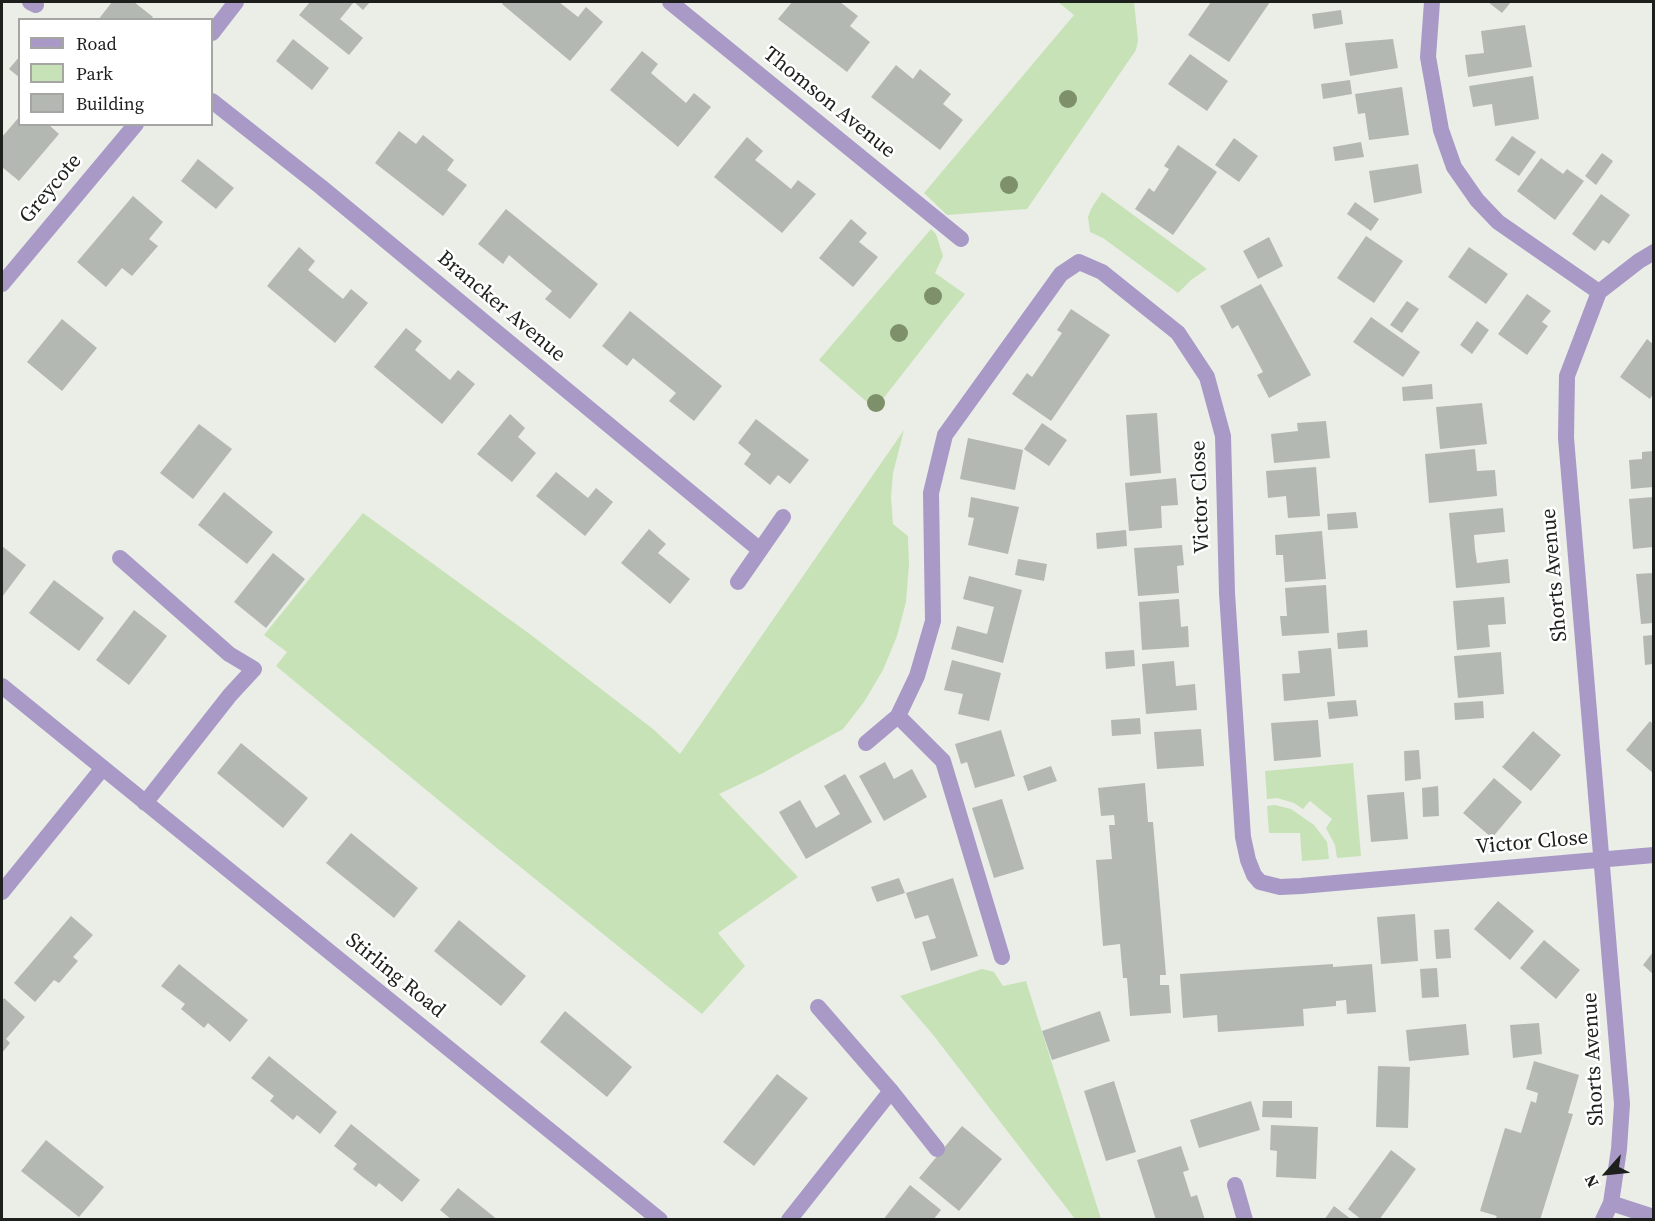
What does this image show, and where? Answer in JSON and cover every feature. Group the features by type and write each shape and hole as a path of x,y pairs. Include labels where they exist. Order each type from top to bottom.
{"street":[{"path":"213,32 236,2"},
{"name":"Thomson Avenue","path":"670,2 960,239"},
{"path":"1432,2 1428,57 1441,130 1454,167 1477,200 1498,222 1599,292 1653,252"},
{"name":"Brancker Avenue","path":"213,102 321,187 760,550"},
{"name":"Greycote","path":"2,284 47,227 134,126"},
{"name":"Victor Close","path":"866,743 898,716 917,676 933,621 931,493 945,435 1061,274 1079,262 1102,272 1178,333 1207,377 1223,436 1227,593 1243,837 1248,860 1254,875 1260,882 1268,885 1301,886 1602,859"},
{"name":"Shorts Avenue","path":"1599,292 1567,376 1566,438 1622,1104 1619,1149 1611,1203 1603,1220"},
{"path":"738,582 783,517"},
{"path":"120,558 230,654 254,669 230,695 145,803"},
{"name":"Stirling Road","path":"2,686 660,1220"},
{"path":"898,716 943,761 1002,957"},
{"path":"2,892 102,769"},
{"path":"1602,859 1653,855"},
{"path":"818,1007 891,1091 937,1149"},
{"path":"789,1220 891,1091"},
{"path":"1235,1185 1245,1220"},
{"path":"1611,1203 1653,1217"}],"green space":[{"path":"1058,2 1134,2 1138,40 1136,50 1027,209 947,215 924,193 1074,15"},
{"path":"1102,192 1207,269 1178,293 1103,238 1090,232 1088,217"},
{"path":"931,229 936,234 943,256 935,273 965,294 875,409 819,360"},
{"path":"904,430 893,473 891,497 893,524 908,536 909,565 906,602 897,636 883,670 864,702 843,729 763,773 719,794 798,877 718,933 745,966 702,1014 276,666 287,652 264,635 363,513 531,635 653,729 680,754"},
{"path":"1353,763 1361,856 1337,858 1335,845 1326,828 1332,819 1310,801 1303,809 1294,803 1277,798 1267,799 1265,771"},
{"path":"1275,805 1291,809 1314,825 1327,842 1329,859 1302,861 1300,833 1269,833 1267,806"},
{"path":"982,969 994,972 1003,986 1026,981 1101,1219 1075,1219 934,1036 900,996"}],"building":[{"path":"112,2 134,2 153,17 152,18 100,18"},
{"path":"310,2 354,2 340,19 363,38 349,55 299,15"},
{"path":"354,2 370,2 363,10"},
{"path":"504,2 559,2 578,17 586,7 603,22 570,61 502,4"},
{"path":"792,2 840,2 858,16 850,26 870,42 847,72 778,19"},
{"path":"1211,2 1270,2 1229,62 1188,35"},
{"path":"1488,2 1511,2 1502,13"},
{"path":"1341,10 1343,24 1314,29 1312,14"},
{"path":"1525,25 1532,67 1468,77 1465,55 1484,53 1481,31"},
{"path":"293,39 329,68 312,90 276,61"},
{"path":"1393,39 1398,68 1350,76 1345,43"},
{"path":"642,51 658,64 651,73 686,103 694,93 711,107 678,147 610,90"},
{"path":"1190,54 1228,81 1207,111 1168,84"},
{"path":"18,58 18,76 9,69"},
{"path":"896,65 913,79 920,69 951,94 943,104 963,120 940,150 871,97"},
{"path":"1533,76 1539,119 1495,126 1492,104 1473,107 1469,86"},
{"path":"1350,80 1352,94 1323,99 1321,84"},
{"path":"1402,87 1409,135 1369,140 1365,113 1358,114 1355,94"},
{"path":"18,118 18,126 50,126 59,134 19,181 2,167 2,137"},
{"path":"399,131 416,144 423,135 454,160 447,170 467,185 443,216 375,163"},
{"path":"1512,136 1536,152 1519,176 1495,160"},
{"path":"747,137 763,151 755,160 791,189 798,180 816,194 782,233 714,177"},
{"path":"1234,138 1258,156 1239,182 1215,165"},
{"path":"1361,142 1364,157 1335,161 1333,147"},
{"path":"1178,145 1217,172 1173,235 1135,209 1149,188 1154,192 1169,169 1164,166"},
{"path":"1602,153 1613,161 1596,185 1585,176"},
{"path":"1541,158 1563,174 1567,169 1584,181 1555,220 1517,191"},
{"path":"198,159 234,188 216,209 181,181"},
{"path":"1418,164 1422,193 1374,203 1369,171"},
{"path":"1601,194 1630,215 1609,244 1603,240 1595,251 1572,234"},
{"path":"133,196 163,222 149,239 158,246 132,276 122,268 106,287 77,262"},
{"path":"1355,202 1379,219 1371,231 1347,214"},
{"path":"506,209 598,284 570,319 545,299 552,291 509,255 503,264 478,244"},
{"path":"851,219 867,233 859,242 878,257 853,287 819,258"},
{"path":"1366,236 1403,261 1374,303 1337,278"},
{"path":"1269,237 1283,266 1258,279 1243,251"},
{"path":"299,247 315,261 308,270 343,299 351,289 368,303 335,343 267,286"},
{"path":"1469,247 1508,274 1486,304 1448,277"},
{"path":"1261,284 1311,375 1269,398 1257,375 1263,372 1238,325 1232,329 1220,306"},
{"path":"1527,294 1551,311 1542,322 1548,326 1527,355 1498,334"},
{"path":"1407,301 1419,309 1402,333 1390,325"},
{"path":"1071,309 1110,335 1051,421 1012,394 1027,373 1032,377 1062,333 1057,330"},
{"path":"630,311 722,386 694,421 669,401 676,393 633,358 627,366 602,346"},
{"path":"1371,317 1420,352 1403,377 1353,342"},
{"path":"62,319 97,348 62,391 27,362"},
{"path":"1477,321 1489,330 1472,354 1460,345"},
{"path":"406,328 422,341 415,350 450,380 458,370 475,384 442,424 374,367"},
{"path":"1647,339 1653,344 1653,394 1650,399 1620,377"},
{"path":"1432,384 1433,399 1403,401 1402,387"},
{"path":"1482,403 1487,444 1440,449 1436,407"},
{"path":"1157,413 1161,473 1130,476 1126,415"},
{"path":"510,414 525,428 518,437 536,453 512,482 477,454"},
{"path":"756,419 809,460 790,484 778,475 770,485 744,464 751,454 738,443"},
{"path":"1326,421 1330,458 1274,463 1271,434 1298,431 1297,423"},
{"path":"1042,423 1067,440 1049,466 1024,449"},
{"path":"199,424 232,449 193,499 160,473"},
{"path":"968,438 1023,450 1015,490 960,479"},
{"path":"1475,449 1477,471 1495,470 1497,496 1429,503 1425,454"},
{"path":"1653,451 1653,487 1631,489 1629,460 1642,459 1642,452"},
{"path":"1316,467 1320,516 1288,518 1286,496 1268,498 1266,471"},
{"path":"556,472 588,498 596,488 613,502 585,536 536,496"},
{"path":"1176,478 1178,505 1161,506 1162,528 1129,531 1125,483"},
{"path":"224,492 273,532 247,564 198,525"},
{"path":"971,497 1019,507 1008,554 968,545 974,518 968,517"},
{"path":"1653,497 1653,547 1633,549 1629,499"},
{"path":"1503,508 1505,532 1474,535 1475,549 1477,563 1508,559 1510,583 1456,588 1449,513"},
{"path":"1356,512 1358,528 1328,530 1327,514"},
{"path":"649,529 666,544 658,553 690,579 670,604 621,563"},
{"path":"1126,530 1127,546 1097,549 1096,533"},
{"path":"1322,531 1326,579 1285,582 1283,555 1276,555 1275,535"},
{"path":"1182,545 1184,565 1177,566 1179,593 1138,596 1134,548"},
{"path":"2,546 26,565 2,597"},
{"path":"273,553 305,579 266,628 234,602"},
{"path":"1018,559 1047,564 1044,581 1015,575"},
{"path":"1653,573 1653,623 1641,624 1636,574"},
{"path":"969,576 1022,590 1003,663 951,649 957,626 987,634 994,607 963,599"},
{"path":"54,580 104,618 79,651 29,613"},
{"path":"1326,585 1329,633 1282,636 1280,616 1287,616 1285,588"},
{"path":"1504,597 1506,624 1488,625 1490,647 1457,650 1453,601"},
{"path":"1179,599 1181,627 1188,626 1189,647 1142,650 1139,602"},
{"path":"134,610 167,636 129,685 96,660"},
{"path":"1367,630 1368,647 1338,649 1337,633"},
{"path":"1653,635 1653,664 1645,665 1643,636"},
{"path":"1331,648 1335,696 1284,701 1282,674 1300,673 1298,651"},
{"path":"1134,650 1135,666 1106,669 1105,652"},
{"path":"1501,652 1504,694 1458,698 1454,656"},
{"path":"952,660 1001,673 989,721 958,714 963,694 944,690"},
{"path":"1174,661 1176,686 1195,684 1197,710 1146,714 1142,664"},
{"path":"1356,700 1358,716 1329,719 1327,702"},
{"path":"1483,701 1484,718 1455,720 1454,703"},
{"path":"1140,718 1141,734 1112,736 1111,720"},
{"path":"1318,720 1321,757 1274,761 1271,723"},
{"path":"1650,721 1653,724 1653,773 1626,750"},
{"path":"1201,729 1204,766 1157,769 1154,732"},
{"path":"1001,730 1015,776 975,788 967,762 961,764 955,744"},
{"path":"1533,731 1561,755 1531,791 1502,767"},
{"path":"241,743 308,798 283,828 217,773"},
{"path":"1419,750 1421,779 1405,781 1404,751"},
{"path":"885,762 894,779 912,769 927,797 884,821 859,776"},
{"path":"1051,766 1057,781 1028,791 1023,776"},
{"path":"845,774 872,822 806,859 779,812 800,800 816,828 840,814 824,786"},
{"path":"1494,778 1522,802 1492,838 1463,813"},
{"path":"1145,783 1148,822 1153,822 1166,975 1160,975 1160,985 1169,985 1171,1013 1130,1016 1127,978 1123,978 1120,944 1103,946 1096,860 1112,859 1109,825 1115,825 1114,815 1101,816 1098,788"},
{"path":"1438,786 1439,816 1423,817 1422,788"},
{"path":"1404,792 1408,839 1371,842 1367,795"},
{"path":"1002,799 1024,869 994,878 972,808"},
{"path":"351,833 418,888 394,918 326,863"},
{"path":"899,878 905,893 877,902 871,887"},
{"path":"953,878 978,956 931,971 922,942 936,938 928,915 915,919 906,893"},
{"path":"1498,901 1534,931 1510,960 1474,929"},
{"path":"1415,914 1418,961 1381,964 1377,917"},
{"path":"71,916 93,935 73,957 78,961 59,983 54,980 35,1002 14,983"},
{"path":"459,920 526,976 501,1006 434,951"},
{"path":"1449,929 1451,958 1436,959 1434,930"},
{"path":"1544,940 1580,970 1556,999 1520,968"},
{"path":"1653,952 1653,974 1643,965"},
{"path":"179,964 248,1020 230,1042 208,1023 204,1028 181,1009 185,1004 161,986"},
{"path":"1333,964 1333,967 1372,964 1376,1012 1347,1014 1346,1000 1336,1001 1336,1006 1303,1009 1304,1026 1218,1032 1217,1015 1183,1018 1180,974"},
{"path":"1437,968 1439,997 1422,998 1420,969"},
{"path":"4,998 25,1017 6,1039 10,1043 2,1053 2,1001"},
{"path":"565,1011 632,1067 607,1097 540,1042"},
{"path":"1100,1011 1110,1041 1052,1060 1042,1031"},
{"path":"1539,1023 1542,1054 1513,1058 1510,1025"},
{"path":"1466,1024 1469,1055 1409,1061 1406,1030"},
{"path":"269,1056 337,1112 320,1134 297,1115 293,1120 270,1101 274,1096 251,1078"},
{"path":"1534,1061 1579,1075 1568,1113 1573,1114 1540,1220 1495,1220 1497,1216 1480,1211 1505,1128 1521,1133 1531,1101 1536,1103 1538,1093 1526,1089"},
{"path":"1378,1066 1410,1067 1408,1128 1376,1127"},
{"path":"777,1074 808,1098 754,1166 723,1142"},
{"path":"1114,1081 1136,1152 1106,1161 1084,1091"},
{"path":"1251,1101 1260,1130 1199,1148 1190,1120"},
{"path":"1263,1101 1292,1101 1292,1118 1262,1117"},
{"path":"351,1124 420,1180 402,1202 379,1183 376,1187 353,1169 357,1164 334,1146"},
{"path":"1271,1125 1318,1127 1316,1179 1276,1177 1277,1151 1270,1150"},
{"path":"962,1126 1002,1159 959,1211 919,1178"},
{"path":"46,1140 104,1187 79,1217 21,1171"},
{"path":"1181,1146 1189,1170 1183,1172 1191,1197 1197,1195 1205,1220 1156,1220 1137,1160"},
{"path":"1391,1150 1416,1169 1379,1220 1362,1220 1348,1209"},
{"path":"910,1185 941,1210 933,1220 883,1220"},
{"path":"458,1188 497,1220 452,1220 440,1210"},
{"path":"1334,1206 1352,1220 1324,1220"}]}
